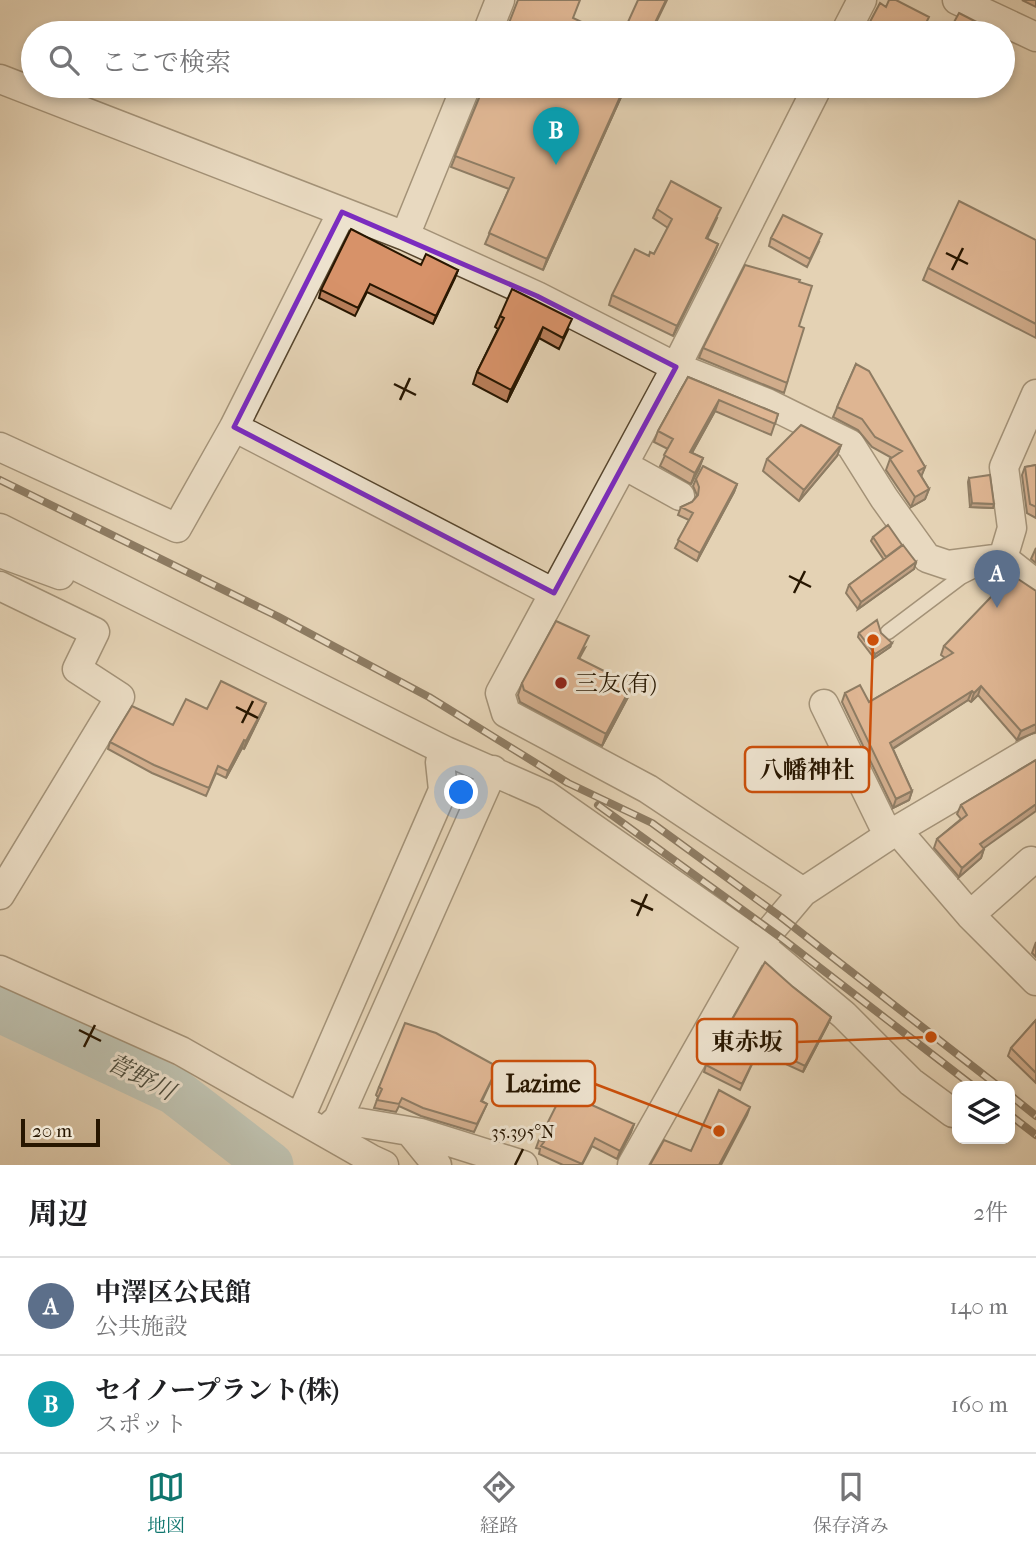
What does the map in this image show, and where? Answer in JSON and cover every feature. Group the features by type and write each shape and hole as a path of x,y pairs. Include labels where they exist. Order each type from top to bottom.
{"street":[{"path":"492,21 500,0"},
{"path":"851,21 862,0"},
{"path":"957,0 1002,21"},
{"path":"1015,27 1036,37"},
{"path":"0,79 21,87"},
{"path":"49,98 405,236 537,296 676,368 767,402 850,444 927,558 948,565 1003,558 1036,584"},
{"path":"405,236 461,98"},
{"path":"803,892 648,789 506,713 500,693 676,368 812,98"},
{"path":"0,447 177,528 234,427 342,212"},
{"path":"1003,558 1012,528 1004,467 1036,395"},
{"path":"234,427 554,593"},
{"path":"624,465 680,496"},
{"path":"0,528 446,751 546,795 759,944 844,1015 911,1082 952,1112"},
{"path":"0,553 67,578 93,574"},
{"path":"0,586 95,632 77,669 120,697 0,895"},
{"path":"824,704 893,833 1036,981"},
{"path":"632,1165 759,944 803,892 893,833 1036,748"},
{"path":"300,1118 443,790 440,762 446,751"},
{"path":"331,1126 493,770"},
{"path":"970,915 1031,861"},
{"path":"0,970 181,1051 300,1118 331,1126 421,1133 523,1165"},
{"path":"331,1126 384,1165"},
{"path":"410,1132 437,1165"}],"lane":[{"path":"888,632 961,577 1003,558"}],"highlighted area":[{"path":"342,212 537,296 676,367 554,593 234,427"}],"building":[{"path":"518,0 580,0 573,18 579,21 510,21"},
{"path":"638,0 666,0 656,21 628,21"},
{"path":"889,0 896,0 929,17 927,21 870,21 880,3 886,7"},
{"path":"959,13 975,21 955,21"},
{"path":"479,98 620,98 547,259 489,233 514,178 455,156"},
{"path":"671,181 721,208 706,238 718,244 677,326 612,295 635,249 649,256 650,252 654,254 672,219 657,209"},
{"path":"959,201 1036,240 1036,324 928,268"},
{"path":"783,215 822,234 810,259 771,238"},
{"path":"351,229 421,265 426,254 458,270 436,316 370,284 358,308 321,290"},
{"path":"745,265 800,280 799,282 812,286 799,326 804,328 787,383 703,348"},
{"path":"512,289 572,319 563,338 543,327 511,390 477,372 504,318 500,316"},
{"path":"856,364 869,371 925,467 918,471 929,489 915,497 890,459 902,451 875,437 862,419 837,407"},
{"path":"688,377 778,414 775,424 719,400 690,452 703,458 695,473 664,455 673,439 658,431"},
{"path":"801,425 841,445 804,490 767,459"},
{"path":"1036,465 1036,507 1030,504 1025,467"},
{"path":"703,466 737,484 700,553 678,540 693,513 681,507 692,502 698,495 696,479"},
{"path":"990,475 994,504 972,503 969,478"},
{"path":"888,525 902,545 886,557 873,537"},
{"path":"903,545 916,562 861,602 849,585"},
{"path":"1012,575 1036,591 1036,724 1021,731 981,686 974,693 972,691 890,743 912,791 896,799 845,693 860,685 869,702 953,653 944,646"},
{"path":"877,620 881,633 892,643 875,654 859,633"},
{"name":"三友(有)","path":"556,621 589,636 578,658 632,685 606,734 524,690 522,683"},
{"path":"221,681 266,703 228,771 218,766 209,788 154,765 110,742 132,706 173,725 186,699 207,709"},
{"path":"1036,760 1036,804 980,844 984,849 962,868 937,839 967,815 961,805"},
{"path":"765,962 831,1017 805,1066 766,1047 761,1057 756,1055 742,1084 706,1065"},
{"path":"1036,1020 1036,1073 1011,1048"},
{"path":"405,1023 436,1033 498,1067 481,1101 487,1104 477,1124 423,1108 402,1098 399,1104 377,1100 382,1089 379,1087"},
{"path":"719,1090 750,1107 719,1165 650,1165 664,1140 691,1151"},
{"path":"563,1092 634,1124 620,1151 595,1138 582,1164 541,1146 544,1142 539,1140"}],"waterway":[{"name":"菅野川","path":"0,1009 174,1091 270,1165"}],"railway":[{"path":"0,480 277,616 429,697 568,783 652,823 781,917 992,1081"},
{"path":"598,805 784,940 967,1081"},
{"path":"1015,1099 1036,1116"},
{"path":"1015,1119 1036,1135"}],"place":[{"name":"セイノープラント(株)","path":"556,165"},
{"name":"中澤区公民館","path":"997,608"},
{"name":"八幡神社","path":"873,640"},
{"name":"三友(有)","path":"561,683"},
{"name":"東赤坂","path":"931,1037"},
{"name":"Lazime","path":"719,1131"}]}
